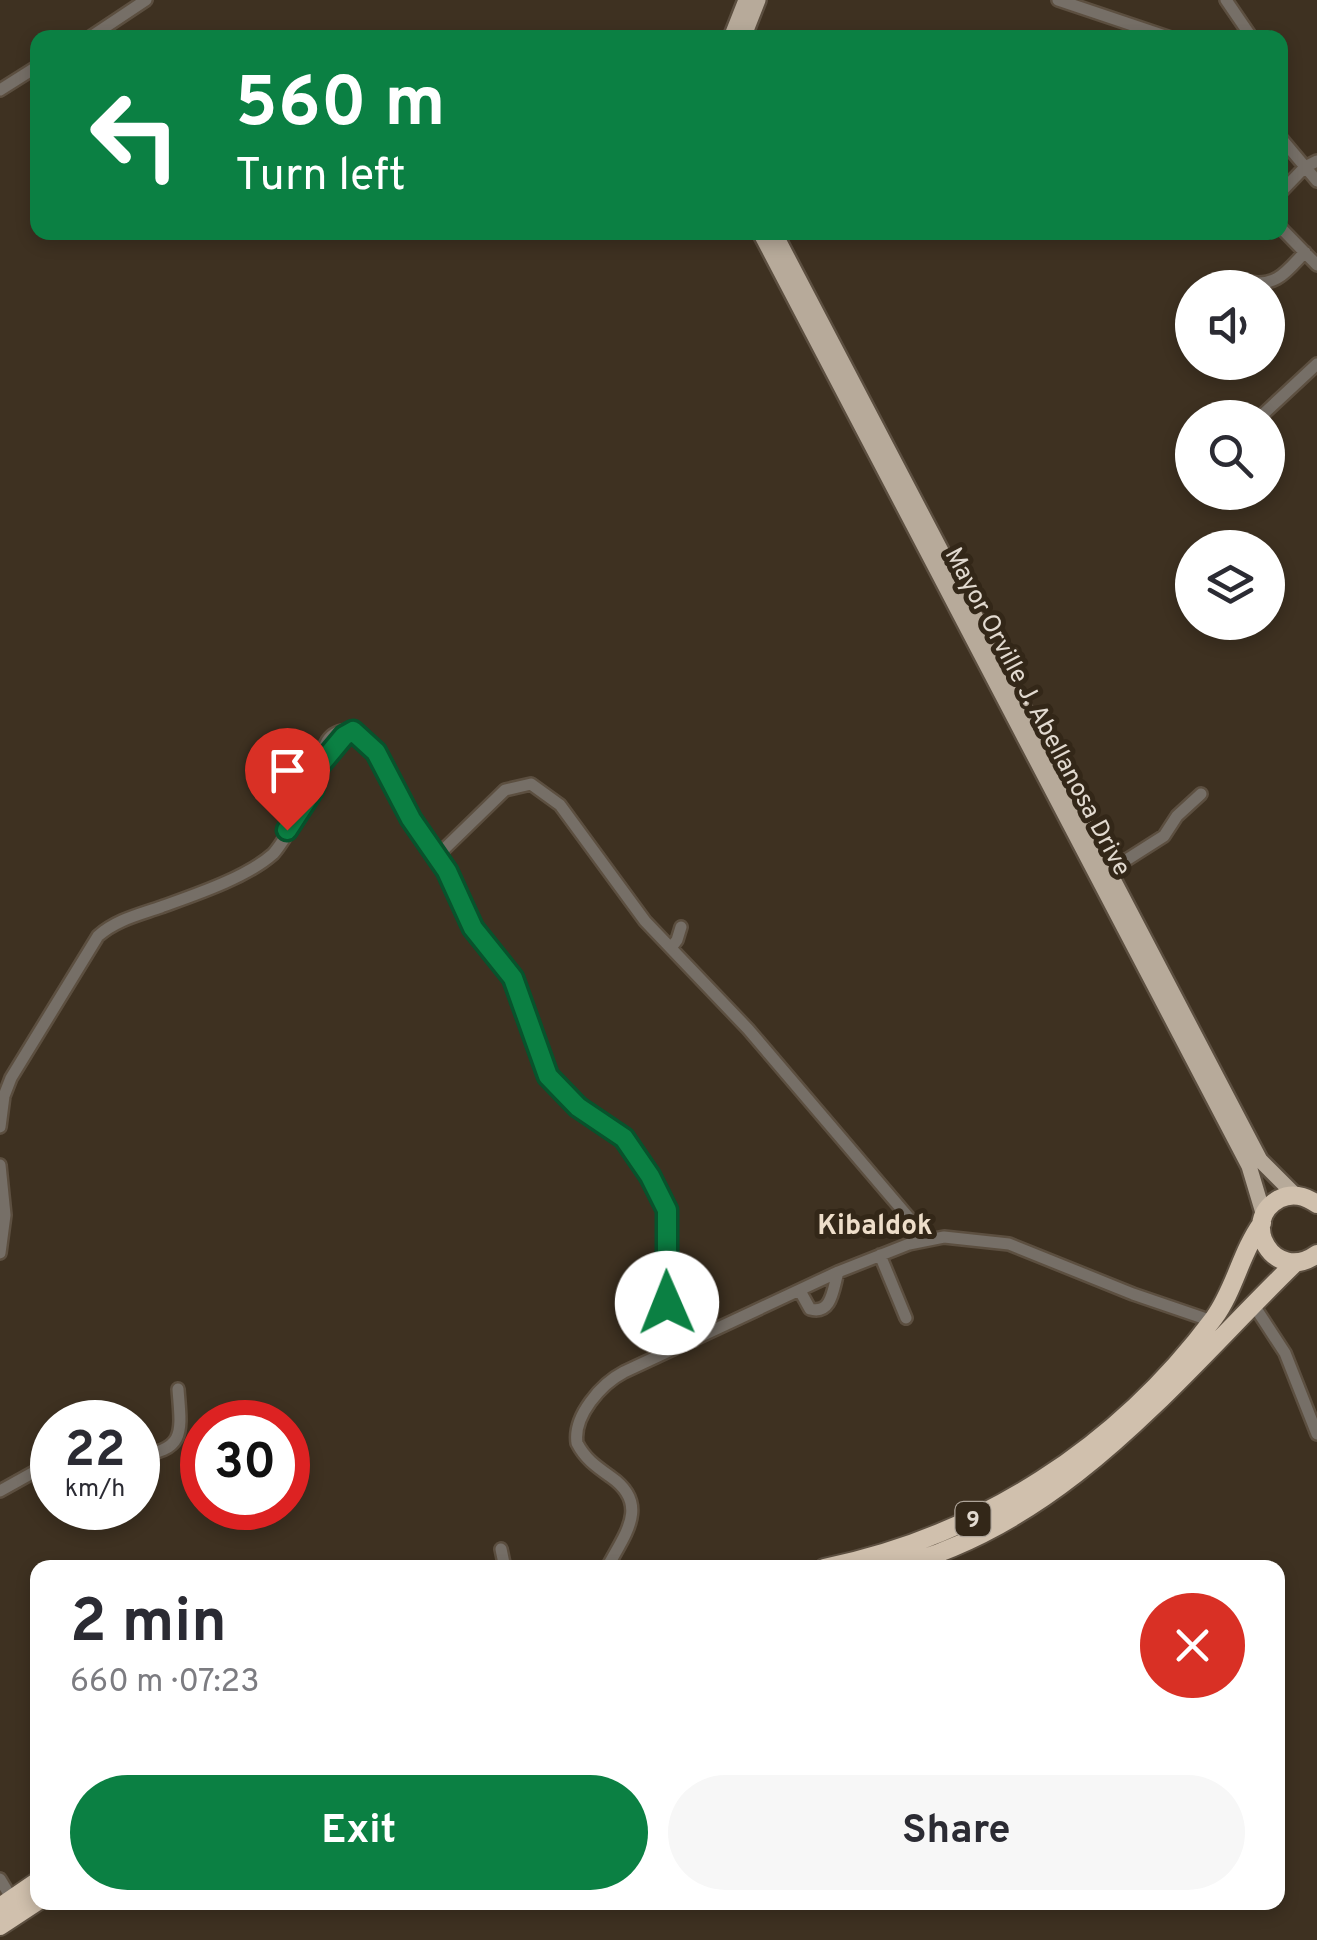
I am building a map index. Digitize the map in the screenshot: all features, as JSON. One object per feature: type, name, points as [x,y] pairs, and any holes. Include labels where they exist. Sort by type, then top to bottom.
[{"type":"highway","points":[[1295,1262],[1281,1260],[1269,1251],[1262,1238],[1263,1219],[1273,1203],[1308,1198]]},
{"type":"highway","name":"9","points":[[1186,1363],[1212,1321],[1263,1219]]},
{"type":"highway","name":"9","points":[[914,1560],[977,1538],[1023,1512],[1295,1262],[1317,1254]]},
{"type":"highway","name":"9","points":[[854,1560],[900,1548],[977,1518],[1074,1467]]},
{"type":"highway","points":[[0,1926],[11,1906],[30,1888]]},
{"type":"main road","points":[[734,30],[746,0]]},
{"type":"main road","points":[[746,30],[758,0]]},
{"type":"main road","name":"Mayor Orville J. Abellanosa Drive","points":[[764,240],[1250,1166],[1263,1219]]},
{"type":"main road","name":"Mayor Orville J. Abellanosa Drive","points":[[778,240],[1260,1160],[1308,1198]]},
{"type":"street","points":[[101,30],[146,0]]},
{"type":"street","points":[[1058,0],[1147,30]]},
{"type":"street","points":[[1226,0],[1247,30]]},
{"type":"street","points":[[0,90],[30,71]]},
{"type":"street","points":[[1288,147],[1317,181]]},
{"type":"street","points":[[1288,184],[1304,167],[1317,161]]},
{"type":"street","points":[[1288,235],[1317,265]]},
{"type":"street","points":[[1284,270],[1305,252]]},
{"type":"street","points":[[1278,400],[1317,364]]},
{"type":"street","points":[[0,1127],[11,1078],[98,936],[134,916],[220,885],[271,855],[313,790],[323,747],[330,735],[351,730],[376,752],[411,819],[447,871],[473,928],[513,978],[548,1076],[578,1107],[624,1138],[650,1176],[667,1210],[665,1296],[670,1311],[694,1340]]},
{"type":"street","points":[[436,857],[506,790],[531,784],[560,805],[632,904],[748,1030],[927,1239]]},
{"type":"street","points":[[1109,871],[1164,836],[1201,794]]},
{"type":"street","points":[[671,948],[681,928]]},
{"type":"street","points":[[0,1165],[5,1204],[0,1252]]},
{"type":"street","points":[[611,1560],[630,1524],[632,1502],[625,1490],[581,1451],[577,1429],[599,1392],[610,1380],[880,1255],[927,1239],[963,1237],[1009,1244],[1212,1321]]},
{"type":"street","points":[[880,1255],[906,1318]]},
{"type":"street","points":[[800,1290],[810,1310],[823,1309],[830,1302],[838,1272]]},
{"type":"street","points":[[1253,1304],[1284,1353],[1317,1434]]},
{"type":"street","points":[[160,1451],[176,1440],[180,1426],[178,1389]]},
{"type":"street","points":[[0,1491],[30,1474]]},
{"type":"street","points":[[501,1549],[504,1560]]},
{"type":"street","points":[[0,1879],[11,1906]]},
{"type":"district","name":"Kibaldok","points":[[875,1224]]},
{"type":"route","points":[[287,830],[313,790],[319,766],[353,731],[376,752],[411,819],[447,871],[476,933],[507,967],[548,1076],[578,1107],[624,1138],[650,1176],[667,1210],[667,1303]]}]
